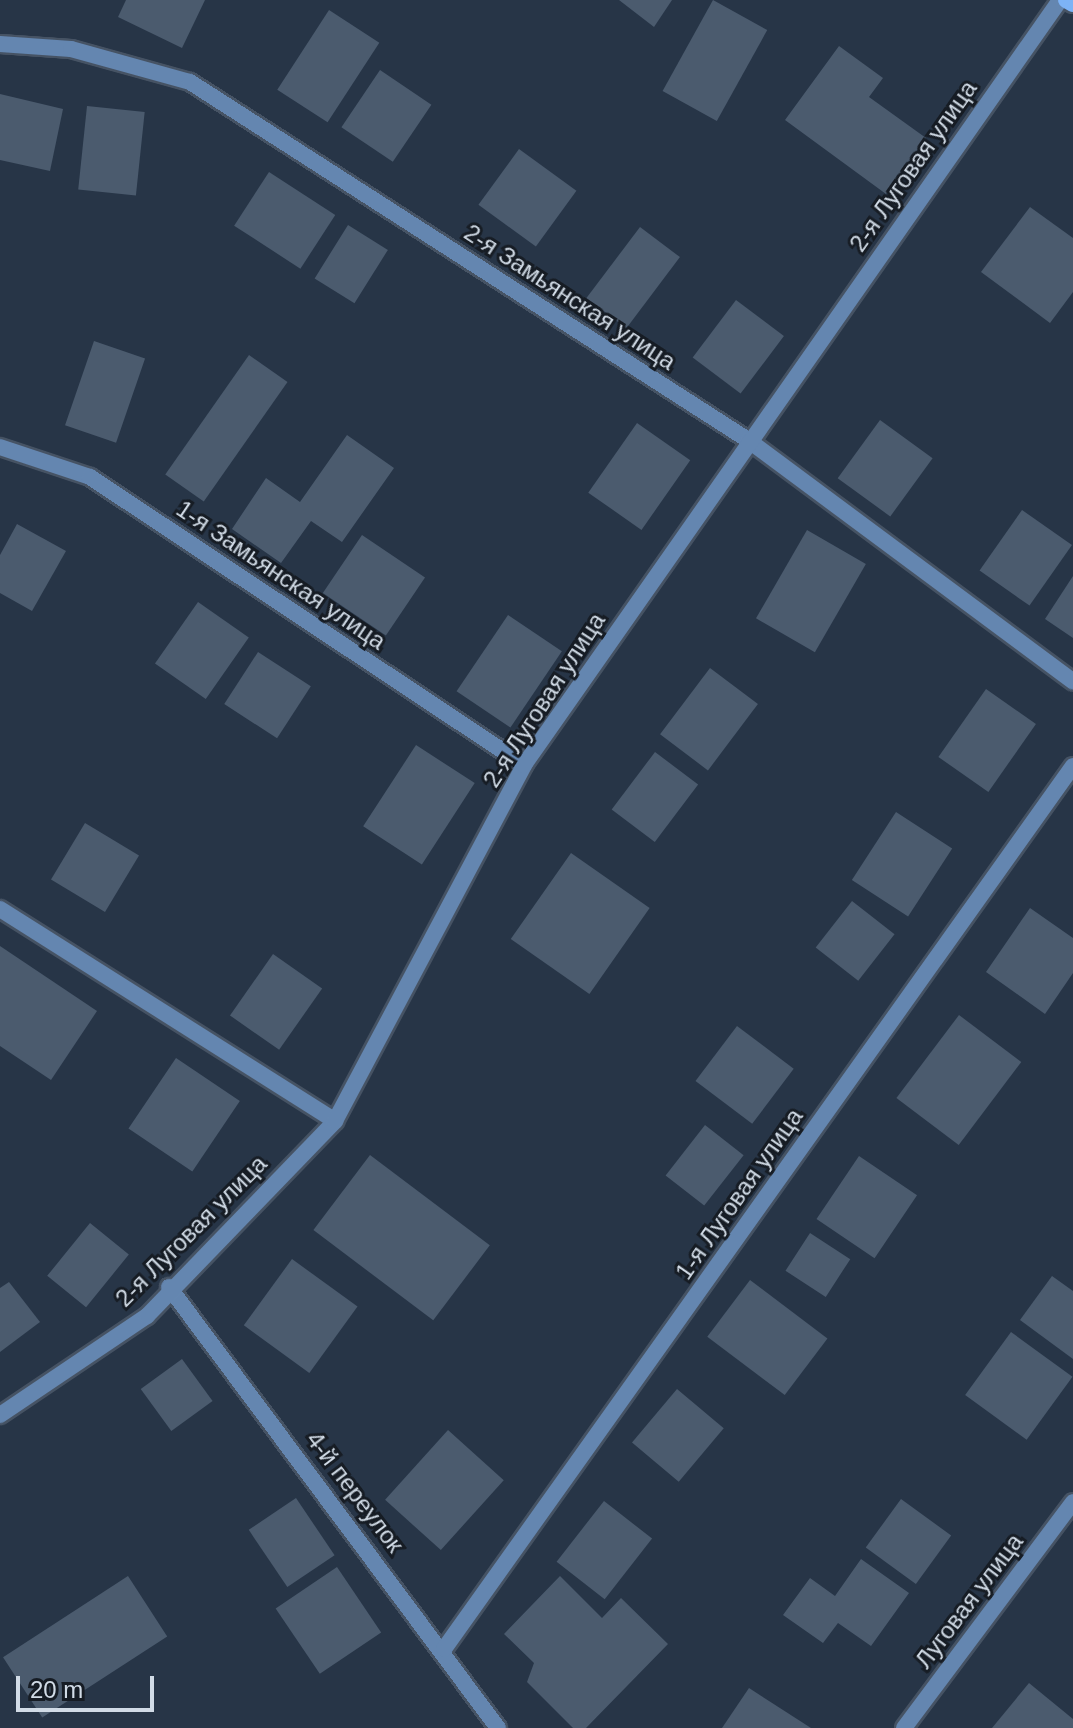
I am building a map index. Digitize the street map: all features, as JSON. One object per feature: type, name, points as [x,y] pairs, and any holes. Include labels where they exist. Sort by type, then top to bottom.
[{"type":"street","points":[[1063,0],[1073,4]]},
{"type":"street","name":"2-я Луговая улица","points":[[0,1415],[147,1316],[169,1287],[335,1121],[524,765],[748,440],[1063,0]]},
{"type":"street","name":"2-я Замьянская улица","points":[[0,44],[71,49],[190,82],[748,440],[1073,681]]},
{"type":"street","name":"1-я Замьянская улица","points":[[0,447],[90,477],[524,765]]},
{"type":"street","name":"1-я Луговая улица","points":[[444,1649],[1073,766]]},
{"type":"street","points":[[0,909],[335,1121]]},
{"type":"street","name":"4-й переулок","points":[[169,1287],[444,1649],[498,1728]]},
{"type":"street","name":"Луговая улица","points":[[904,1728],[1073,1502]]},
{"type":"building","points":[[126,0],[205,0],[182,48],[118,17]]},
{"type":"building","points":[[619,0],[672,0],[654,27]]},
{"type":"building","points":[[713,0],[767,30],[717,121],[663,91]]},
{"type":"building","points":[[329,10],[379,43],[328,122],[277,90]]},
{"type":"building","points":[[839,46],[883,78],[869,97],[926,138],[886,194],[785,120]]},
{"type":"building","points":[[380,70],[431,105],[393,162],[341,127]]},
{"type":"building","points":[[0,94],[63,109],[50,171],[0,160]]},
{"type":"building","points":[[87,106],[145,112],[136,196],[78,190]]},
{"type":"building","points":[[519,149],[576,191],[536,247],[478,205]]},
{"type":"building","points":[[269,172],[335,215],[300,269],[234,226]]},
{"type":"building","points":[[1030,207],[1073,238],[1073,292],[1050,323],[981,272]]},
{"type":"building","points":[[348,225],[388,250],[354,303],[315,278]]},
{"type":"building","points":[[640,227],[680,257],[626,328],[586,298]]},
{"type":"building","points":[[736,300],[784,336],[741,394],[693,358]]},
{"type":"building","points":[[94,341],[145,359],[116,443],[65,425]]},
{"type":"building","points":[[249,355],[288,382],[204,502],[165,475]]},
{"type":"building","points":[[880,420],[933,458],[890,516],[838,478]]},
{"type":"building","points":[[637,423],[690,460],[641,530],[588,493]]},
{"type":"building","points":[[347,435],[394,468],[342,542],[311,521],[281,563],[232,529],[266,478],[300,502]]},
{"type":"building","points":[[1022,510],[1072,545],[1030,606],[980,571]]},
{"type":"building","points":[[17,524],[66,551],[32,611],[0,593],[0,555]]},
{"type":"building","points":[[807,530],[866,564],[815,652],[756,618]]},
{"type":"building","points":[[362,535],[425,577],[386,636],[323,593]]},
{"type":"building","points":[[1073,576],[1073,638],[1045,619]]},
{"type":"building","points":[[198,602],[249,638],[206,699],[155,663]]},
{"type":"building","points":[[508,615],[562,651],[510,728],[457,691]]},
{"type":"building","points":[[258,652],[311,686],[277,738],[224,704]]},
{"type":"building","points":[[710,668],[758,704],[708,770],[660,734]]},
{"type":"building","points":[[986,689],[1036,724],[988,792],[938,757]]},
{"type":"building","points":[[416,745],[475,783],[422,864],[363,826]]},
{"type":"building","points":[[655,752],[698,784],[655,842],[612,810]]},
{"type":"building","points":[[896,812],[952,848],[908,916],[852,880]]},
{"type":"building","points":[[85,823],[139,855],[105,912],[51,880]]},
{"type":"building","points":[[571,853],[650,908],[589,994],[511,939]]},
{"type":"building","points":[[852,901],[895,934],[858,981],[816,947]]},
{"type":"building","points":[[1030,908],[1073,938],[1073,973],[1045,1014],[986,972]]},
{"type":"building","points":[[0,946],[97,1011],[51,1080],[0,1046]]},
{"type":"building","points":[[273,954],[322,988],[279,1050],[230,1015]]},
{"type":"building","points":[[959,1015],[1021,1062],[959,1145],[896,1098]]},
{"type":"building","points":[[737,1026],[794,1069],[752,1124],[695,1081]]},
{"type":"building","points":[[176,1058],[240,1101],[192,1172],[128,1128]]},
{"type":"building","points":[[705,1125],[744,1155],[704,1206],[666,1175]]},
{"type":"building","points":[[370,1155],[490,1245],[433,1320],[313,1230]]},
{"type":"building","points":[[859,1156],[917,1195],[875,1258],[817,1219]]},
{"type":"building","points":[[90,1223],[129,1254],[86,1307],[47,1276]]},
{"type":"building","points":[[810,1233],[850,1259],[826,1297],[785,1271]]},
{"type":"building","points":[[292,1259],[358,1307],[309,1373],[244,1325]]},
{"type":"building","points":[[1052,1276],[1073,1291],[1073,1359],[1020,1320]]},
{"type":"building","points":[[750,1280],[827,1338],[785,1395],[707,1337]]},
{"type":"building","points":[[9,1282],[40,1322],[0,1352],[0,1288]]},
{"type":"building","points":[[1011,1332],[1072,1377],[1027,1440],[965,1395]]},
{"type":"building","points":[[182,1359],[213,1401],[171,1431],[141,1389]]},
{"type":"building","points":[[677,1389],[724,1428],[679,1482],[632,1443]]},
{"type":"building","points":[[448,1430],[504,1480],[441,1550],[385,1500]]},
{"type":"building","points":[[296,1498],[335,1555],[287,1587],[249,1530]]},
{"type":"building","points":[[901,1499],[951,1535],[916,1584],[866,1548]]},
{"type":"building","points":[[604,1501],[652,1539],[605,1599],[557,1562]]},
{"type":"building","points":[[861,1559],[909,1593],[871,1646],[838,1623],[823,1643],[783,1615],[810,1578],[835,1596]]},
{"type":"building","points":[[337,1567],[381,1632],[320,1674],[276,1608]]},
{"type":"building","points":[[128,1576],[167,1636],[42,1718],[3,1657]]},
{"type":"building","points":[[560,1576],[602,1618],[621,1598],[668,1644],[586,1728],[573,1728],[527,1682],[534,1663],[504,1634]]},
{"type":"building","points":[[1029,1683],[1073,1719],[1073,1728],[992,1728]]},
{"type":"building","points":[[749,1688],[811,1728],[722,1728]]}]
